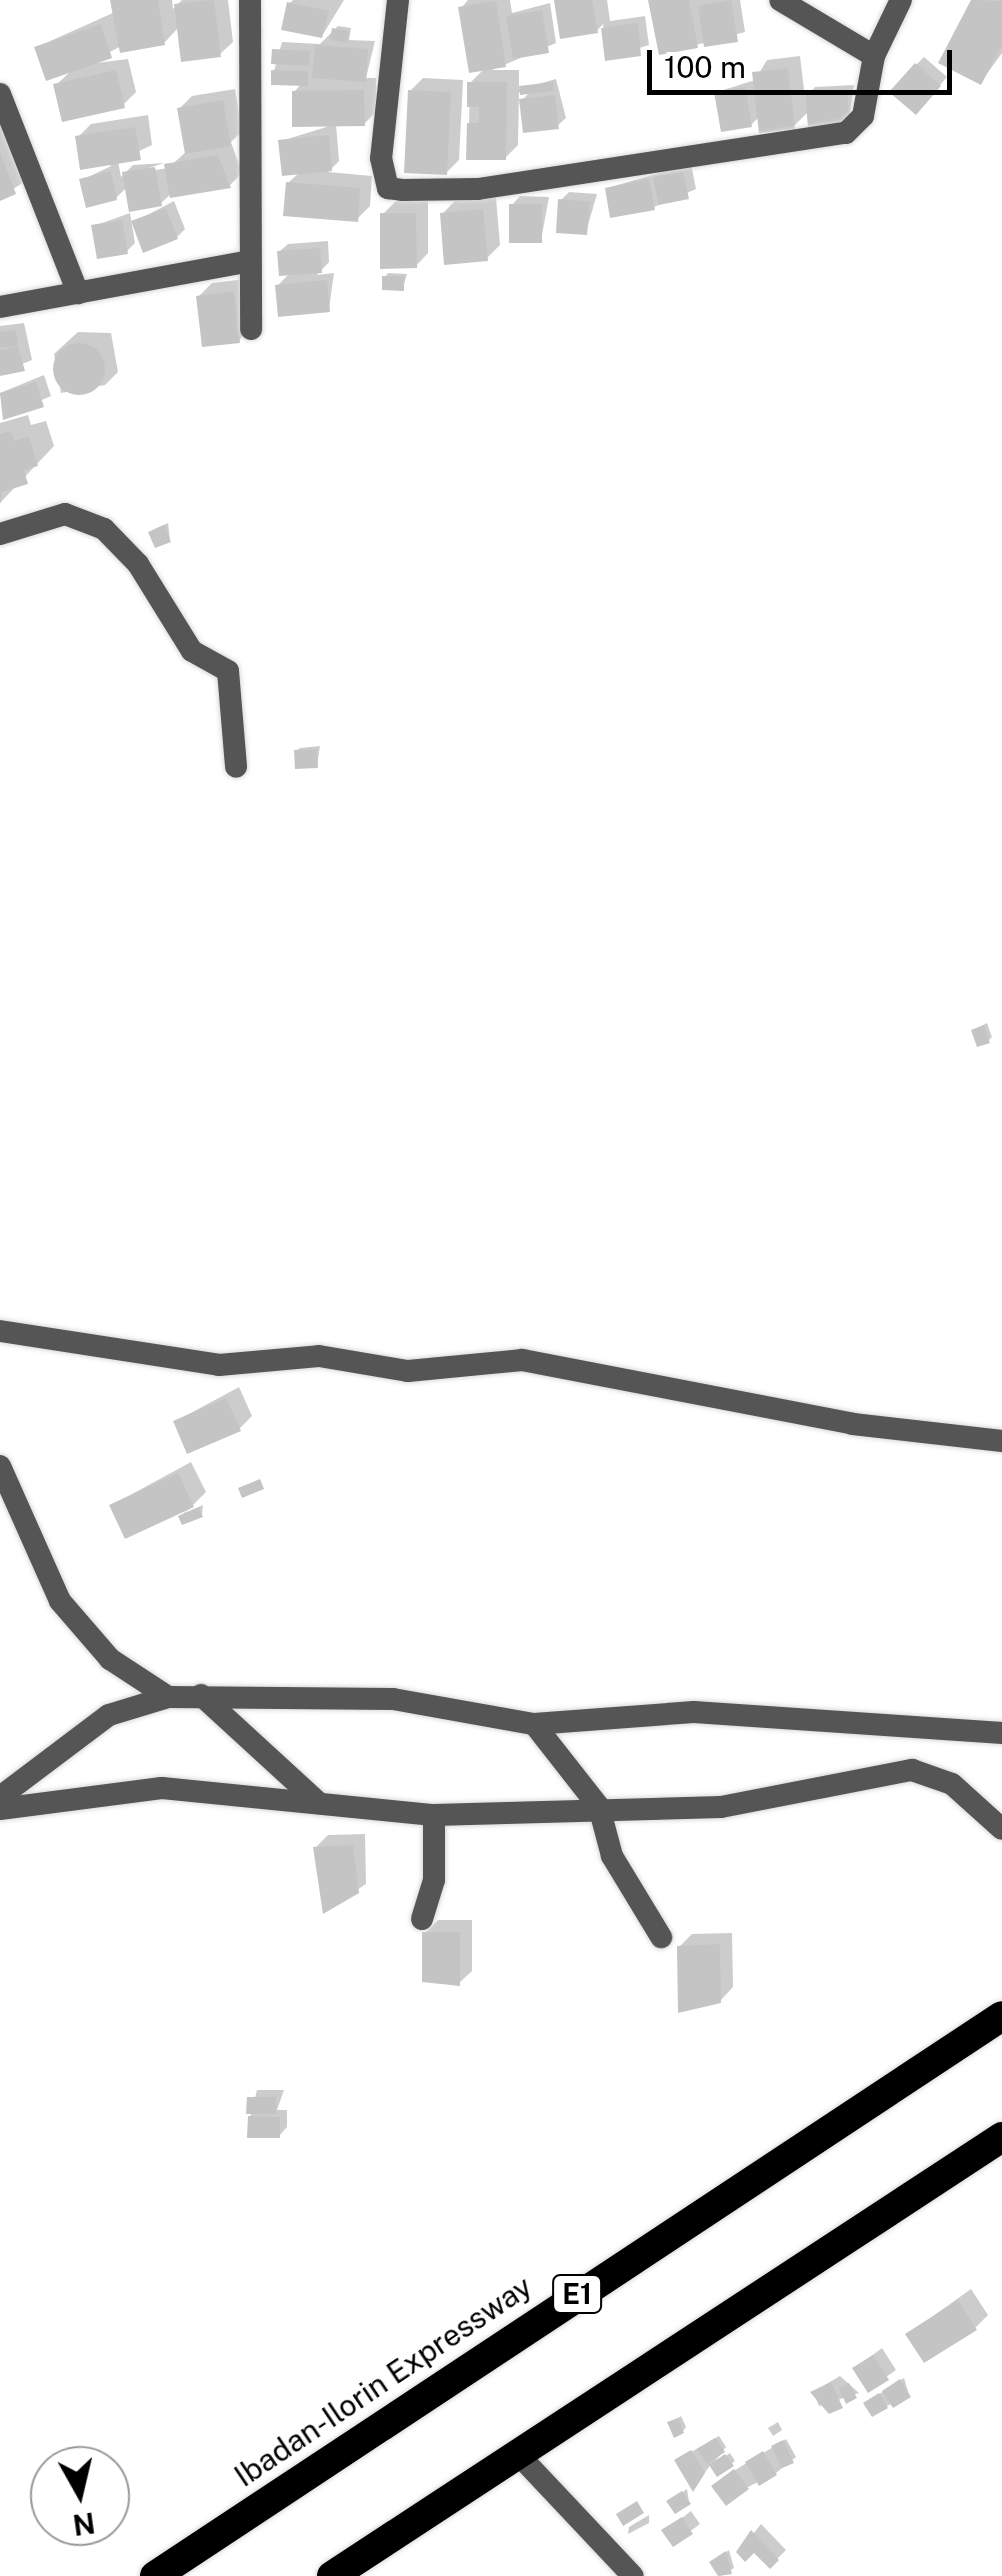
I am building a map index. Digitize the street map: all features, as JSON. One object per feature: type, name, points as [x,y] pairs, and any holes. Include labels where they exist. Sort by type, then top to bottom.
[{"type":"highway","name":"Ibadan-Ilorin Expressway","points":[[155,2576],[1002,2016]]},
{"type":"highway","points":[[332,2576],[1002,2137]]},
{"type":"street","points":[[250,0],[251,329]]},
{"type":"street","points":[[398,0],[381,158],[388,188],[402,190],[478,188],[827,140],[863,116],[874,56],[901,0]]},
{"type":"street","points":[[780,0],[874,56]]},
{"type":"street","points":[[0,94],[78,292]]},
{"type":"street","points":[[0,307],[250,261]]},
{"type":"street","points":[[0,534],[66,514],[104,529],[138,564],[192,651],[228,671],[236,767]]},
{"type":"street","points":[[0,1331],[219,1365],[319,1356],[408,1370],[522,1360],[868,1426],[1002,1441]]},
{"type":"street","points":[[0,1466],[60,1601],[110,1659],[168,1697]]},
{"type":"street","points":[[200,1695],[319,1803]]},
{"type":"street","points":[[0,1798],[109,1715],[168,1697],[392,1699],[534,1724],[694,1712],[1002,1732]]},
{"type":"street","points":[[534,1724],[600,1811],[612,1856],[661,1937]]},
{"type":"street","points":[[0,1809],[162,1788],[434,1814],[721,1808],[912,1770],[952,1784],[1002,1829]]},
{"type":"street","points":[[422,1919],[434,1880],[434,1814]]},
{"type":"street","points":[[516,2452],[633,2576]]},
{"type":"building","points":[[110,0],[158,0],[165,45],[120,53]]},
{"type":"building","points":[[214,0],[221,57],[181,62],[174,4]]},
{"type":"building","points":[[554,0],[592,0],[598,33],[560,39]]},
{"type":"building","points":[[648,0],[689,0],[698,48],[659,55]]},
{"type":"building","points":[[731,0],[738,42],[704,47],[698,6]]},
{"type":"building","points":[[971,0],[1002,1],[1002,45],[981,85],[938,63]]},
{"type":"building","points":[[496,1],[506,67],[469,73],[458,7]]},
{"type":"building","points":[[287,2],[329,11],[322,38],[281,30]]},
{"type":"building","points":[[542,10],[549,53],[513,59],[506,16]]},
{"type":"building","points":[[638,23],[641,56],[605,61],[601,28]]},
{"type":"building","points":[[101,24],[112,58],[46,81],[34,47]]},
{"type":"building","points":[[332,28],[349,31],[347,43],[330,40]]},
{"type":"building","points":[[315,45],[368,49],[366,82],[312,78]]},
{"type":"building","points":[[272,49],[310,51],[309,66],[271,64]]},
{"type":"building","points":[[915,63],[941,86],[916,115],[889,92]]},
{"type":"building","points":[[788,68],[795,129],[759,133],[752,72]]},
{"type":"building","points":[[116,70],[125,108],[62,122],[53,84]]},
{"type":"building","points":[[271,70],[308,71],[308,86],[271,85]]},
{"type":"building","points":[[467,82],[507,82],[506,160],[466,160],[467,123],[479,123],[479,107],[467,107]]},
{"type":"building","points":[[553,82],[554,91],[520,95],[519,86]]},
{"type":"building","points":[[745,87],[752,127],[721,132],[714,92]]},
{"type":"building","points":[[364,90],[365,126],[292,127],[292,91]]},
{"type":"building","points":[[408,90],[451,92],[447,175],[404,173]]},
{"type":"building","points":[[847,92],[850,123],[808,127],[805,94]]},
{"type":"building","points":[[555,95],[559,129],[523,133],[519,99]]},
{"type":"building","points":[[223,100],[231,146],[185,154],[177,108]]},
{"type":"building","points":[[135,127],[141,160],[80,170],[75,136]]},
{"type":"building","points":[[329,135],[332,171],[282,176],[278,140]]},
{"type":"building","points":[[0,152],[16,194],[0,201]]},
{"type":"building","points":[[218,155],[231,188],[170,198],[164,164]]},
{"type":"building","points":[[155,167],[162,206],[129,212],[122,172]]},
{"type":"building","points":[[111,171],[117,200],[86,208],[79,179]]},
{"type":"building","points":[[683,171],[689,199],[659,205],[653,177]]},
{"type":"building","points":[[649,179],[655,210],[610,218],[605,188]]},
{"type":"building","points":[[286,182],[360,188],[358,222],[283,216]]},
{"type":"building","points":[[558,199],[590,202],[587,235],[556,233]]},
{"type":"building","points":[[509,204],[542,204],[542,243],[509,243]]},
{"type":"building","points":[[166,208],[178,239],[143,253],[131,221]]},
{"type":"building","points":[[483,209],[488,261],[444,265],[440,213]]},
{"type":"building","points":[[380,213],[416,213],[417,268],[380,269]]},
{"type":"building","points":[[122,220],[128,254],[97,259],[91,225]]},
{"type":"building","points":[[320,248],[322,273],[279,276],[277,251]]},
{"type":"building","points":[[382,276],[404,276],[404,291],[382,290]]},
{"type":"building","points":[[327,280],[330,312],[278,317],[275,285]]},
{"type":"building","points":[[234,291],[240,343],[202,347],[196,296]]},
{"type":"building","points":[[16,330],[18,346],[0,348],[0,332]]},
{"type":"building","points":[[79,343],[98,350],[105,369],[98,388],[79,395],[60,388],[53,369],[60,350]]},
{"type":"building","points":[[18,347],[25,371],[0,376],[0,350]]},
{"type":"building","points":[[36,382],[44,407],[3,420],[0,393]]},
{"type":"building","points":[[11,431],[14,441],[29,436],[38,466],[24,470],[28,484],[2,492],[0,505],[0,434]]},
{"type":"building","points":[[164,525],[171,542],[155,548],[148,532]]},
{"type":"building","points":[[317,749],[318,768],[295,769],[294,750]]},
{"type":"building","points":[[984,1025],[990,1043],[977,1047],[971,1030]]},
{"type":"building","points":[[226,1398],[241,1431],[187,1454],[173,1421]]},
{"type":"building","points":[[178,1473],[194,1507],[125,1539],[109,1505]]},
{"type":"building","points":[[260,1479],[264,1489],[242,1498],[238,1488]]},
{"type":"building","points":[[199,1507],[203,1517],[182,1525],[178,1516]]},
{"type":"building","points":[[353,1845],[359,1893],[323,1914],[313,1847]]},
{"type":"building","points":[[422,1932],[460,1932],[460,1986],[422,1982]]},
{"type":"building","points":[[720,1944],[721,2003],[678,2013],[677,1946]]},
{"type":"building","points":[[247,2097],[276,2097],[276,2114],[246,2114]]},
{"type":"building","points":[[248,2116],[280,2117],[280,2138],[247,2138]]},
{"type":"building","points":[[958,2300],[977,2330],[924,2363],[905,2334]]},
{"type":"building","points":[[873,2355],[889,2380],[868,2393],[852,2368]]},
{"type":"building","points":[[900,2379],[911,2397],[893,2408],[882,2391]]},
{"type":"building","points":[[831,2382],[843,2408],[829,2414],[810,2392]]},
{"type":"building","points":[[849,2383],[857,2398],[846,2404],[839,2388]]},
{"type":"building","points":[[879,2393],[888,2408],[872,2417],[863,2403]]},
{"type":"building","points":[[678,2418],[684,2433],[674,2438],[667,2422]]},
{"type":"building","points":[[715,2438],[725,2452],[707,2464],[697,2449]]},
{"type":"building","points":[[783,2440],[794,2463],[782,2468],[771,2446]]},
{"type":"building","points":[[691,2450],[705,2473],[693,2492],[674,2460]]},
{"type":"building","points":[[763,2451],[777,2475],[759,2486],[745,2462]]},
{"type":"building","points":[[725,2454],[734,2466],[717,2477],[709,2465]]},
{"type":"building","points":[[734,2469],[749,2489],[726,2506],[711,2486]]},
{"type":"building","points":[[682,2491],[691,2504],[675,2514],[666,2501]]},
{"type":"building","points":[[637,2501],[644,2513],[623,2526],[616,2514]]},
{"type":"building","points":[[682,2517],[693,2534],[673,2547],[661,2530]]},
{"type":"building","points":[[751,2530],[779,2560],[770,2569],[754,2553],[745,2562],[736,2552]]},
{"type":"building","points":[[726,2551],[732,2574],[718,2576],[709,2562]]}]
